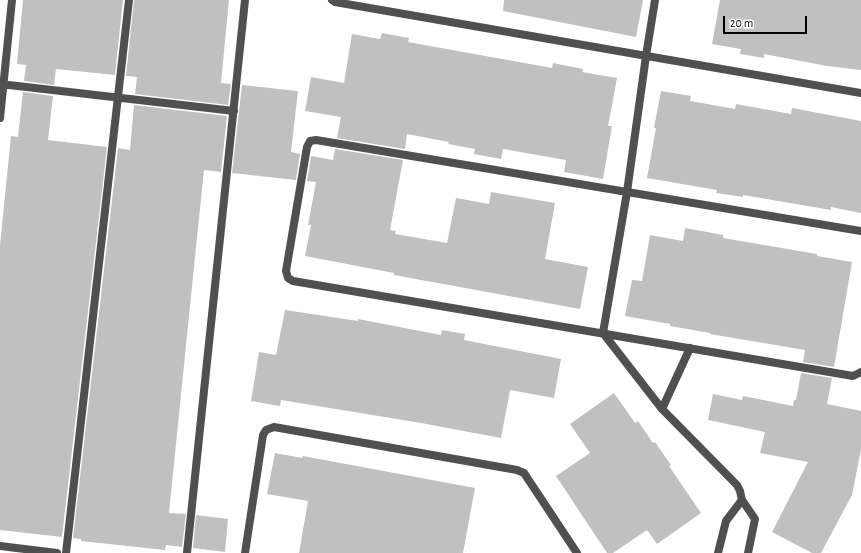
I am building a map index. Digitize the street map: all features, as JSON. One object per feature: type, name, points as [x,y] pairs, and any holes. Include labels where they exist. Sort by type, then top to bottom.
[{"type":"street","points":[[0,118],[2,84],[12,0]]},
{"type":"street","points":[[66,553],[129,0]]},
{"type":"street","points":[[187,553],[245,0]]},
{"type":"street","points":[[332,0],[343,4],[861,93]]},
{"type":"street","points":[[655,0],[627,192],[603,333],[662,409],[737,485],[742,500],[755,519],[748,553]]},
{"type":"street","points":[[2,84],[234,110]]},
{"type":"street","points":[[861,231],[316,140],[310,142],[307,147],[286,271],[288,278],[292,281],[853,376],[861,372]]},
{"type":"street","points":[[662,409],[690,348]]},
{"type":"street","points":[[246,553],[263,435],[266,430],[274,427],[517,470],[524,473],[577,553]]},
{"type":"street","points":[[718,553],[726,521],[742,500]]},
{"type":"street","points":[[0,546],[57,553]]},
{"type":"building","points":[[23,0],[123,0],[115,75],[56,69],[54,85],[24,81],[26,65],[17,64]]},
{"type":"building","points":[[134,0],[229,0],[221,83],[231,84],[228,105],[135,94],[137,77],[126,76]]},
{"type":"building","points":[[504,0],[643,0],[636,37],[503,11]]},
{"type":"building","points":[[720,0],[861,0],[861,70],[827,66],[764,54],[764,58],[740,54],[741,49],[712,44]]},
{"type":"building","points":[[382,33],[409,38],[408,42],[552,68],[553,63],[583,69],[582,72],[617,78],[608,126],[612,126],[603,179],[564,172],[566,160],[503,149],[501,159],[474,154],[475,149],[448,144],[449,142],[407,134],[405,149],[337,138],[341,117],[305,111],[311,77],[344,83],[352,34],[380,39]]},
{"type":"building","points":[[242,85],[298,91],[291,152],[300,154],[296,180],[232,173]]},
{"type":"building","points":[[661,91],[691,96],[690,101],[735,109],[736,104],[791,114],[792,108],[861,121],[861,213],[831,207],[831,210],[743,195],[743,197],[716,193],[717,190],[647,178]]},
{"type":"building","points":[[23,92],[53,96],[48,140],[107,147],[62,537],[0,530],[0,245],[11,136],[18,137]]},
{"type":"building","points":[[134,105],[227,116],[221,172],[204,170],[169,513],[186,514],[182,547],[166,545],[165,550],[81,541],[81,539],[73,538],[118,148],[130,150]]},
{"type":"building","points":[[335,149],[403,160],[390,230],[396,231],[395,234],[447,243],[456,198],[489,204],[491,192],[555,203],[545,259],[588,267],[580,309],[394,275],[394,273],[305,256],[311,225],[308,225],[316,182],[307,181],[311,156],[333,160]]},
{"type":"building","points":[[685,228],[723,235],[723,238],[817,254],[817,256],[852,262],[834,367],[803,362],[805,350],[710,334],[670,326],[670,324],[625,316],[632,280],[642,281],[650,235],[683,241]]},
{"type":"building","points":[[285,310],[358,321],[358,319],[441,335],[442,330],[465,334],[464,340],[561,359],[554,398],[510,390],[501,438],[281,400],[280,406],[251,401],[259,352],[276,355]]},
{"type":"building","points":[[801,373],[832,378],[827,404],[861,411],[861,449],[852,495],[821,553],[812,553],[772,532],[808,462],[760,453],[765,432],[708,420],[713,394],[742,400],[743,396],[793,406],[794,400],[796,400]]},
{"type":"building","points":[[614,393],[635,423],[638,421],[653,443],[655,442],[671,465],[669,466],[701,513],[657,544],[647,530],[613,553],[607,553],[556,476],[590,453],[570,424]]},
{"type":"building","points":[[275,453],[302,458],[303,456],[475,488],[463,553],[299,553],[308,501],[267,494]]},
{"type":"building","points":[[196,515],[228,519],[225,552],[193,548]]}]
